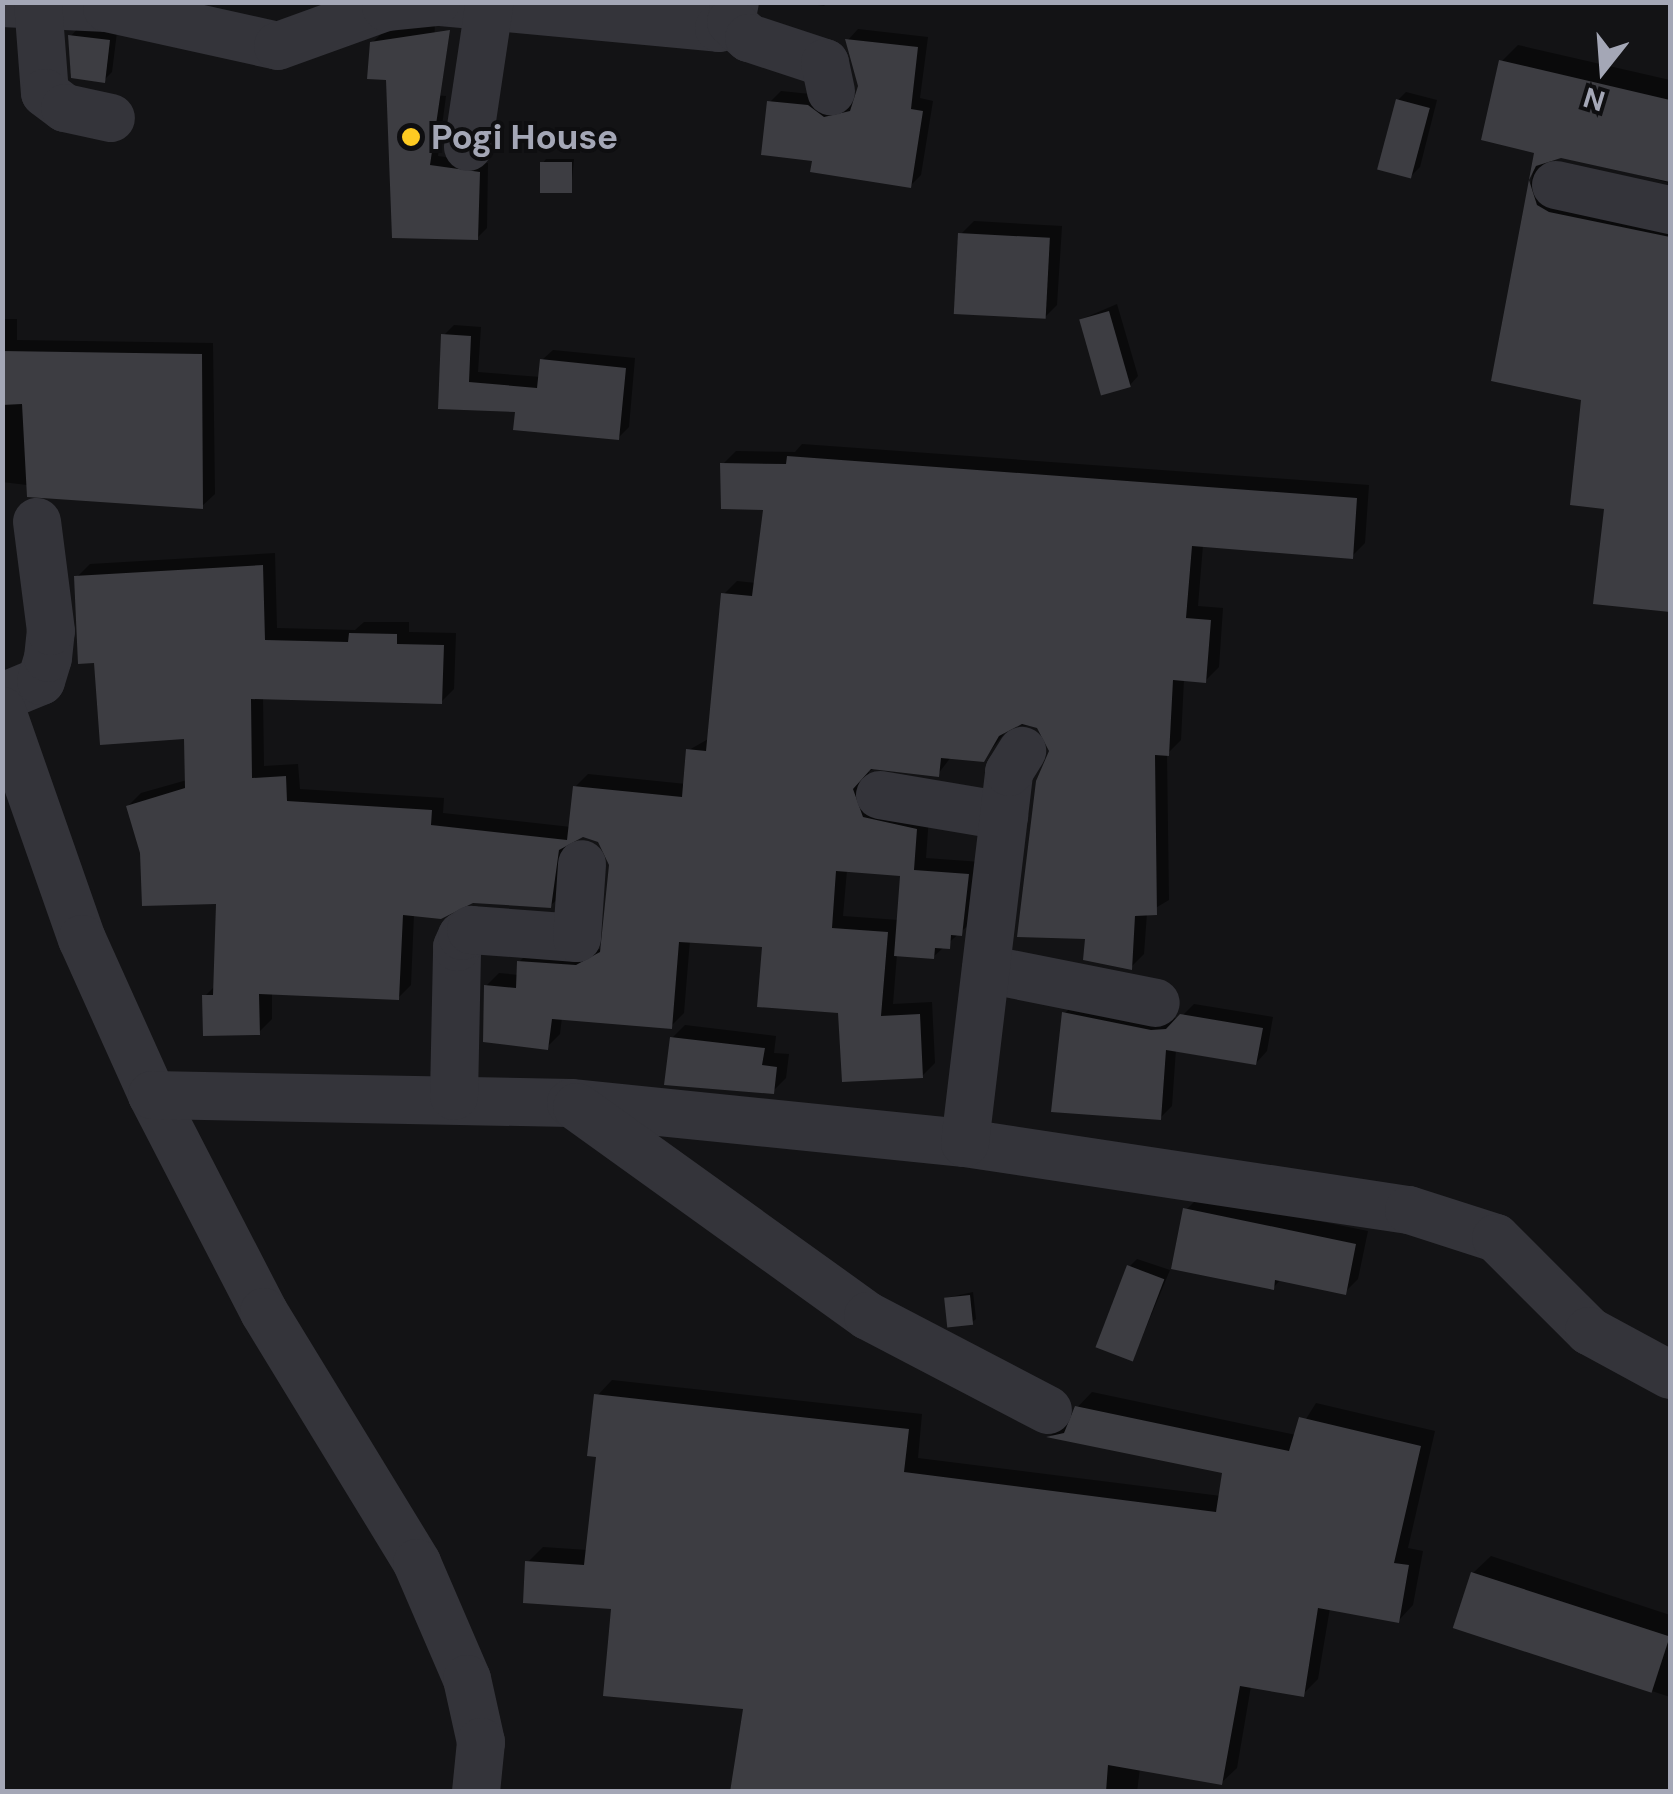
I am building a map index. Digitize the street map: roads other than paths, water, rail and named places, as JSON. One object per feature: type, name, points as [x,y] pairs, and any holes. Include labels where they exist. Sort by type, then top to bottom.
[{"type":"street","points":[[2,4],[107,8],[278,46],[386,7],[438,2],[718,28],[733,12],[749,38],[826,63],[831,91]]},
{"type":"street","points":[[38,3],[45,93],[65,108],[110,118]]},
{"type":"street","points":[[468,148],[490,6]]},
{"type":"street","points":[[1556,186],[1670,210]]},
{"type":"street","points":[[2,697],[42,681],[48,658],[52,631],[37,522]]},
{"type":"street","points":[[2,711],[82,939],[152,1095],[264,1312],[418,1563],[467,1679],[481,1742],[476,1792]]},
{"type":"street","points":[[965,1143],[1009,772],[1022,751]]},
{"type":"street","points":[[880,794],[1004,816]]},
{"type":"street","points":[[454,1096],[457,947],[462,936],[471,930],[578,938],[582,864]]},
{"type":"street","points":[[986,969],[1156,1003]]},
{"type":"street","points":[[152,1095],[454,1096],[571,1103],[965,1143],[1409,1210],[1496,1238],[1589,1330],[1670,1375]]},
{"type":"street","points":[[571,1103],[868,1316],[1048,1410]]},
{"type":"place","name":"Pogi House","points":[[411,137]]}]
